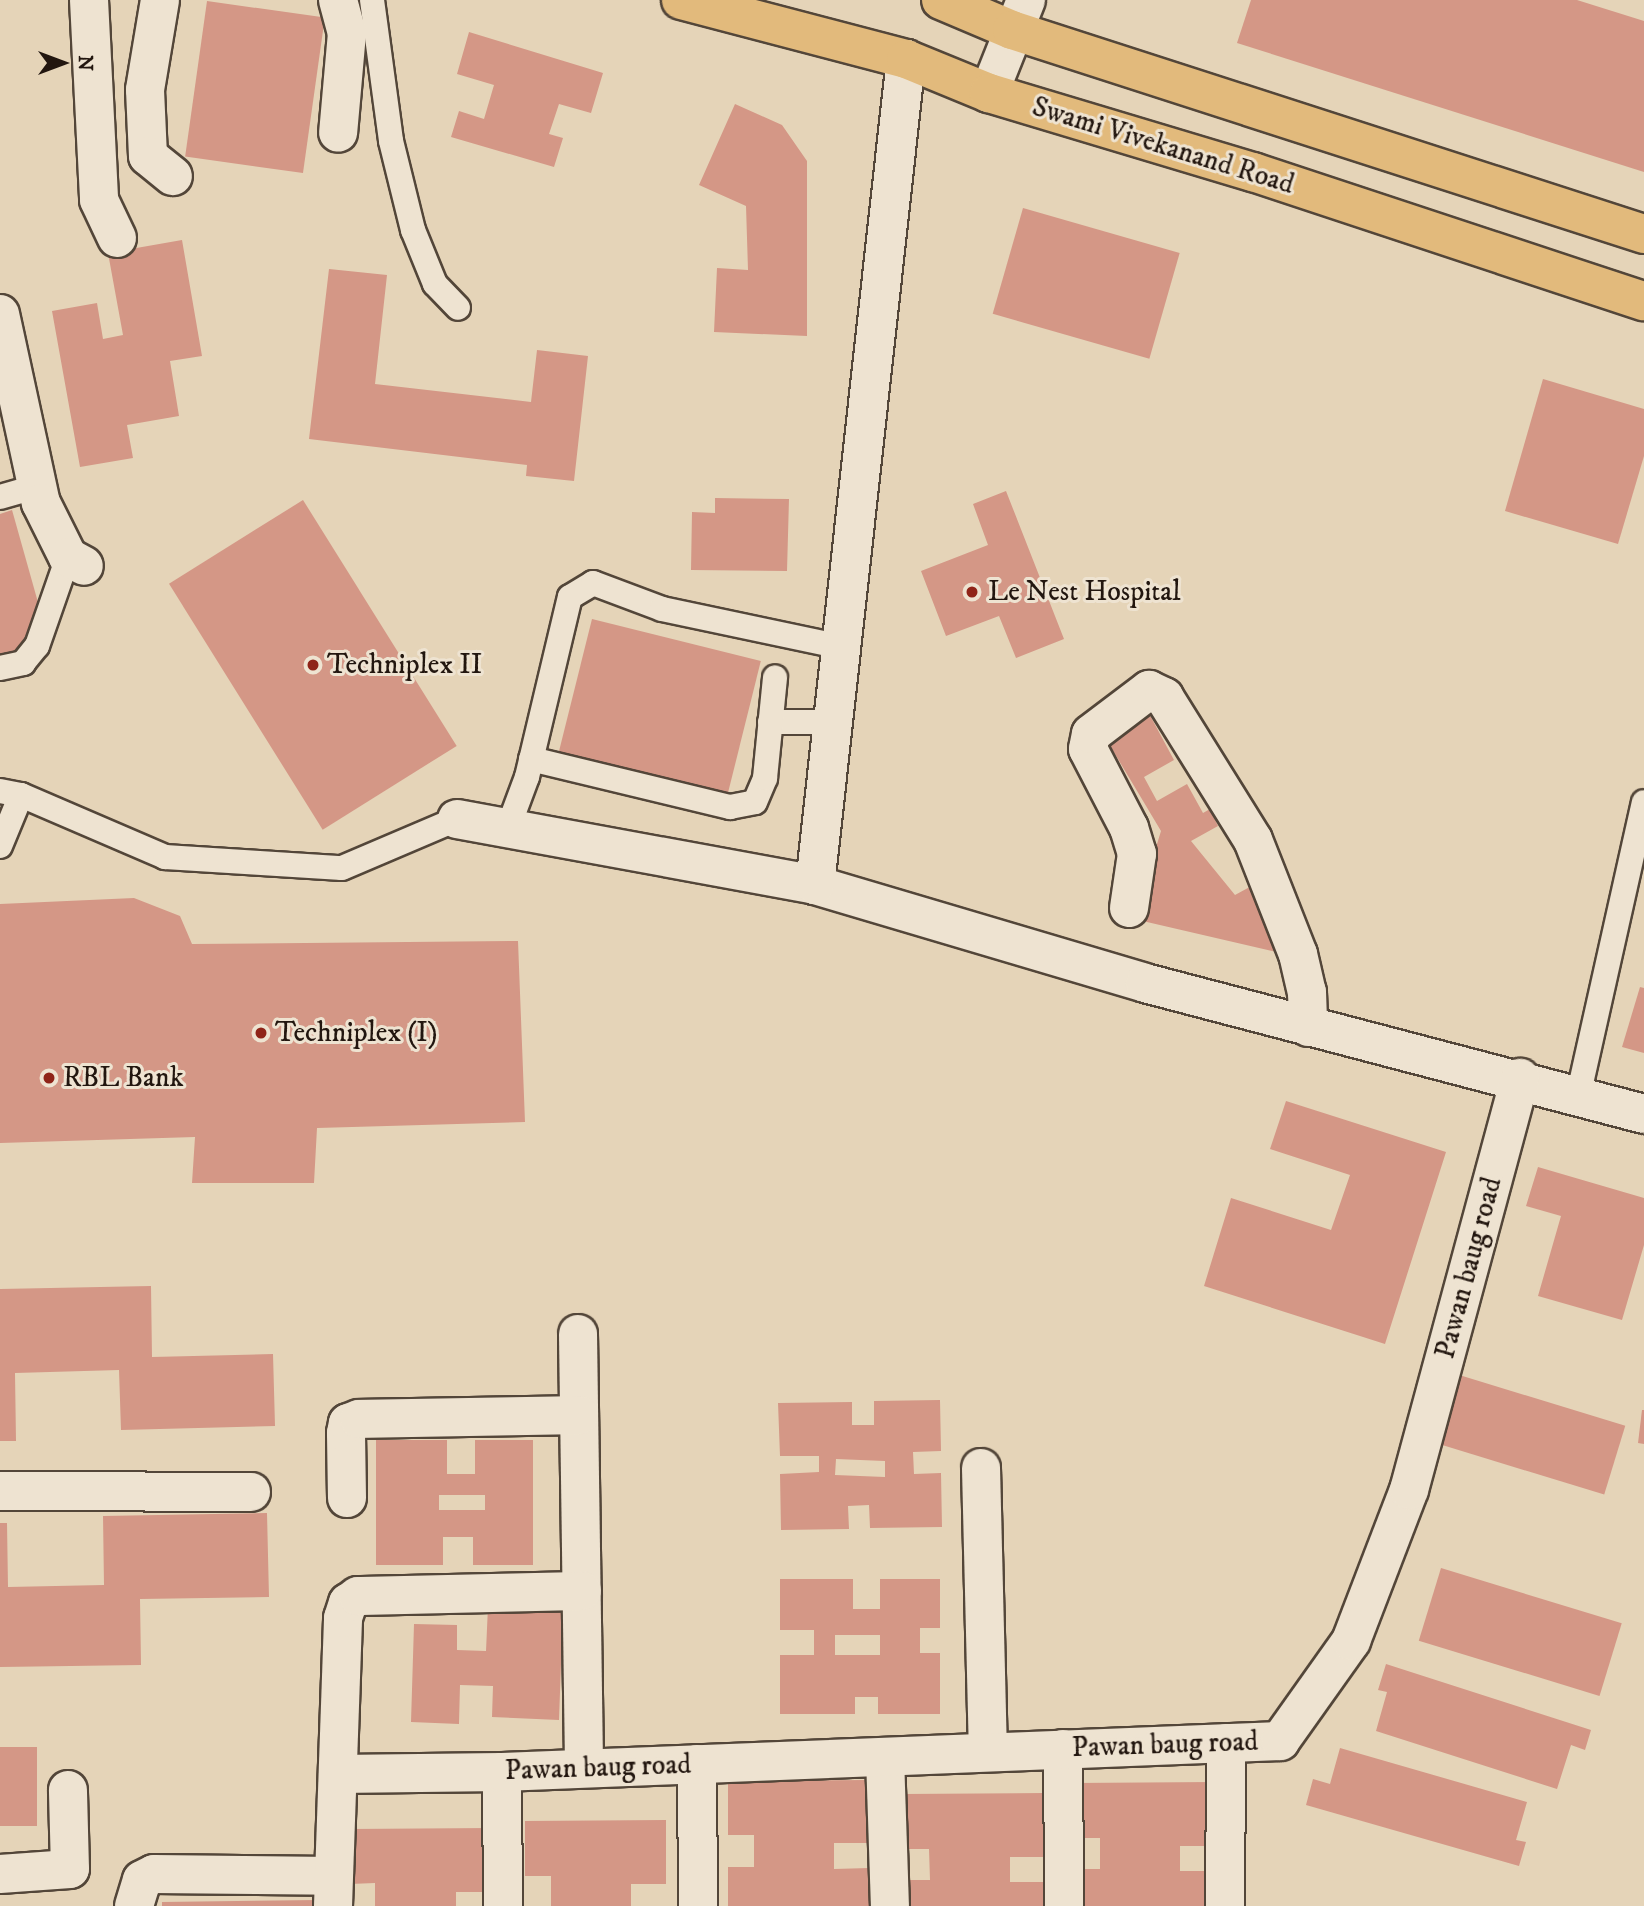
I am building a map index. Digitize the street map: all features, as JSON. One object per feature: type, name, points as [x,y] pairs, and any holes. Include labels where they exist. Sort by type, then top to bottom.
[{"type":"main road","name":"Swami Vivekanand Road","points":[[681,0],[906,59],[989,93],[1254,172],[1644,300]]},
{"type":"main road","points":[[940,0],[1019,15],[1644,234]]},
{"type":"street","points":[[89,0],[99,200],[117,238]]},
{"type":"street","points":[[160,0],[145,90],[148,156],[173,176]]},
{"type":"street","points":[[338,0],[347,33],[338,133]]},
{"type":"street","points":[[989,93],[1019,15]]},
{"type":"street","points":[[815,885],[906,59]]},
{"type":"street","points":[[1,319],[15,446],[76,562]]},
{"type":"street","points":[[1129,908],[1137,854],[1129,828],[1088,749],[1091,734],[1149,690],[1164,697],[1253,840],[1298,954],[1307,992],[1308,1027]]},
{"type":"street","points":[[457,818],[815,885],[1308,1027],[1520,1078],[1644,1114]]},
{"type":"street","name":"Pawan baug road","points":[[338,1774],[502,1772],[1280,1741],[1351,1641],[1409,1490],[1520,1078]]},
{"type":"street","points":[[578,1334],[584,1768]]},
{"type":"street","points":[[347,1498],[346,1433],[348,1423],[359,1419],[579,1415]]},
{"type":"street","points":[[981,1468],[988,1752]]},
{"type":"street","points":[[0,1492],[251,1492]]},
{"type":"street","points":[[134,1906],[142,1880],[154,1874],[333,1891],[343,1618],[348,1603],[358,1596],[582,1591]]},
{"type":"street","points":[[1225,1906],[1226,1743]]},
{"type":"street","points":[[1063,1749],[1064,1906]]},
{"type":"street","points":[[885,1757],[890,1906]]},
{"type":"street","points":[[697,1764],[698,1906]]},
{"type":"street","points":[[502,1772],[503,1906]]},
{"type":"street","points":[[0,1874],[70,1869],[68,1790]]},
{"type":"lane","points":[[372,0],[391,141],[413,230],[435,284],[458,309]]},
{"type":"lane","points":[[0,497],[38,486]]},
{"type":"lane","points":[[0,668],[23,663],[37,646],[76,562]]},
{"type":"lane","points":[[508,828],[531,758],[570,597],[593,583],[662,608],[842,647]]},
{"type":"lane","points":[[531,758],[730,807],[755,802],[765,778],[775,677]]},
{"type":"lane","points":[[770,722],[834,722]]},
{"type":"lane","points":[[0,846],[11,793],[165,858],[342,868],[457,818]]},
{"type":"lane","points":[[1578,1097],[1644,802]]},
{"type":"building","points":[[1251,0],[1577,0],[1644,21],[1644,172],[1237,43]]},
{"type":"building","points":[[207,1],[325,18],[303,173],[185,156]]},
{"type":"building","points":[[469,32],[603,73],[591,113],[559,104],[549,134],[563,138],[554,167],[451,137],[459,111],[484,119],[494,85],[457,74]]},
{"type":"building","points":[[735,104],[782,125],[807,161],[807,336],[714,332],[717,268],[748,270],[746,206],[699,185]]},
{"type":"building","points":[[1023,208],[1180,253],[1149,359],[993,314]]},
{"type":"building","points":[[182,240],[202,356],[170,361],[179,416],[127,425],[133,458],[80,467],[52,311],[97,303],[103,339],[123,335],[108,253]]},
{"type":"building","points":[[329,269],[387,275],[375,384],[531,402],[537,350],[588,356],[574,481],[526,476],[527,465],[309,439]]},
{"type":"building","points":[[1543,379],[1644,409],[1644,456],[1618,544],[1505,511]]},
{"type":"building","points":[[1006,491],[1064,639],[1016,658],[999,616],[946,636],[921,571],[988,545],[973,504]]},
{"type":"building","points":[[715,498],[789,499],[787,571],[691,570],[692,512],[715,513]]},
{"type":"building","name":"Techniplex II","points":[[303,500],[457,746],[323,830],[169,584]]},
{"type":"building","points":[[12,510],[39,606],[20,658],[0,662],[0,514]]},
{"type":"building","points":[[592,619],[761,661],[726,802],[557,760]]},
{"type":"building","points":[[1146,708],[1174,760],[1144,777],[1157,801],[1187,784],[1203,813],[1210,809],[1218,826],[1191,841],[1235,895],[1257,883],[1281,953],[1134,919],[1161,831],[1106,739]]},
{"type":"building","name":"Techniplex (I)","points":[[134,898],[180,916],[192,944],[518,941],[525,1122],[317,1128],[314,1183],[192,1183],[195,1137],[0,1143],[0,904]]},
{"type":"building","points":[[1640,987],[1644,988],[1644,1053],[1622,1047]]},
{"type":"building","points":[[1286,1101],[1446,1152],[1385,1344],[1204,1286],[1231,1198],[1331,1230],[1350,1175],[1270,1149]]},
{"type":"building","points":[[1538,1167],[1644,1198],[1644,1245],[1622,1320],[1538,1296],[1561,1216],[1526,1206]]},
{"type":"building","points":[[151,1286],[152,1357],[273,1354],[275,1426],[121,1430],[119,1370],[15,1373],[16,1441],[0,1441],[0,1289]]},
{"type":"building","points":[[1456,1374],[1625,1426],[1604,1495],[1435,1443]]},
{"type":"building","points":[[940,1400],[941,1451],[913,1452],[914,1474],[941,1473],[942,1527],[870,1528],[869,1505],[848,1506],[849,1529],[781,1530],[780,1474],[819,1472],[819,1456],[780,1456],[778,1403],[852,1402],[852,1425],[874,1425],[874,1401]],"holes":[[[836,1459],[885,1461],[885,1477],[835,1475]]]},
{"type":"building","points":[[1644,1410],[1644,1444],[1638,1443]]},
{"type":"building","points":[[376,1440],[447,1440],[447,1474],[475,1474],[475,1440],[533,1440],[533,1565],[473,1565],[473,1537],[443,1537],[443,1565],[376,1565]],"holes":[[[439,1495],[485,1495],[485,1510],[439,1510]]]},
{"type":"building","points":[[267,1513],[269,1597],[140,1599],[141,1665],[0,1667],[0,1523],[7,1523],[8,1587],[104,1585],[103,1516]]},
{"type":"building","points":[[1441,1568],[1622,1623],[1600,1696],[1419,1641]]},
{"type":"building","points":[[780,1579],[853,1579],[853,1609],[880,1609],[880,1579],[940,1579],[940,1628],[920,1628],[920,1653],[940,1653],[940,1714],[878,1714],[878,1697],[855,1697],[855,1714],[780,1714],[780,1655],[814,1655],[814,1630],[780,1630]],"holes":[[[835,1635],[880,1635],[880,1655],[835,1655]]]},
{"type":"building","points":[[488,1606],[563,1608],[559,1720],[492,1717],[493,1686],[460,1685],[459,1724],[411,1722],[414,1624],[457,1625],[457,1650],[486,1651]]},
{"type":"building","points":[[1386,1664],[1591,1730],[1585,1750],[1571,1745],[1557,1789],[1376,1731],[1387,1692],[1378,1690]]},
{"type":"building","points":[[0,1747],[37,1747],[37,1826],[0,1826]]},
{"type":"building","points":[[1340,1748],[1527,1802],[1516,1840],[1526,1842],[1519,1866],[1306,1805],[1313,1779],[1330,1784]]},
{"type":"building","points":[[868,1780],[869,1843],[834,1843],[834,1869],[869,1868],[870,1906],[728,1906],[728,1867],[754,1867],[754,1835],[728,1835],[728,1781]]},
{"type":"building","points":[[1214,1782],[1215,1846],[1180,1846],[1180,1871],[1215,1871],[1215,1906],[1074,1906],[1074,1869],[1100,1869],[1100,1838],[1074,1838],[1073,1783]]},
{"type":"building","points":[[1045,1793],[1045,1857],[1010,1857],[1010,1882],[1045,1882],[1045,1906],[904,1906],[904,1880],[930,1880],[929,1849],[903,1849],[903,1794]]},
{"type":"building","points":[[666,1820],[666,1884],[631,1884],[631,1906],[551,1906],[551,1876],[525,1876],[525,1821]]},
{"type":"building","points":[[490,1828],[491,1892],[456,1892],[456,1906],[375,1906],[375,1883],[350,1884],[350,1829]]},
{"type":"building","points":[[318,1900],[318,1906],[162,1906],[162,1902]]},
{"type":"place","name":"Le Nest Hospital","points":[[972,592]]},
{"type":"place","name":"Techniplex II","points":[[313,665]]},
{"type":"place","name":"Techniplex (I)","points":[[261,1033]]},
{"type":"place","name":"RBL Bank","points":[[49,1078]]}]
